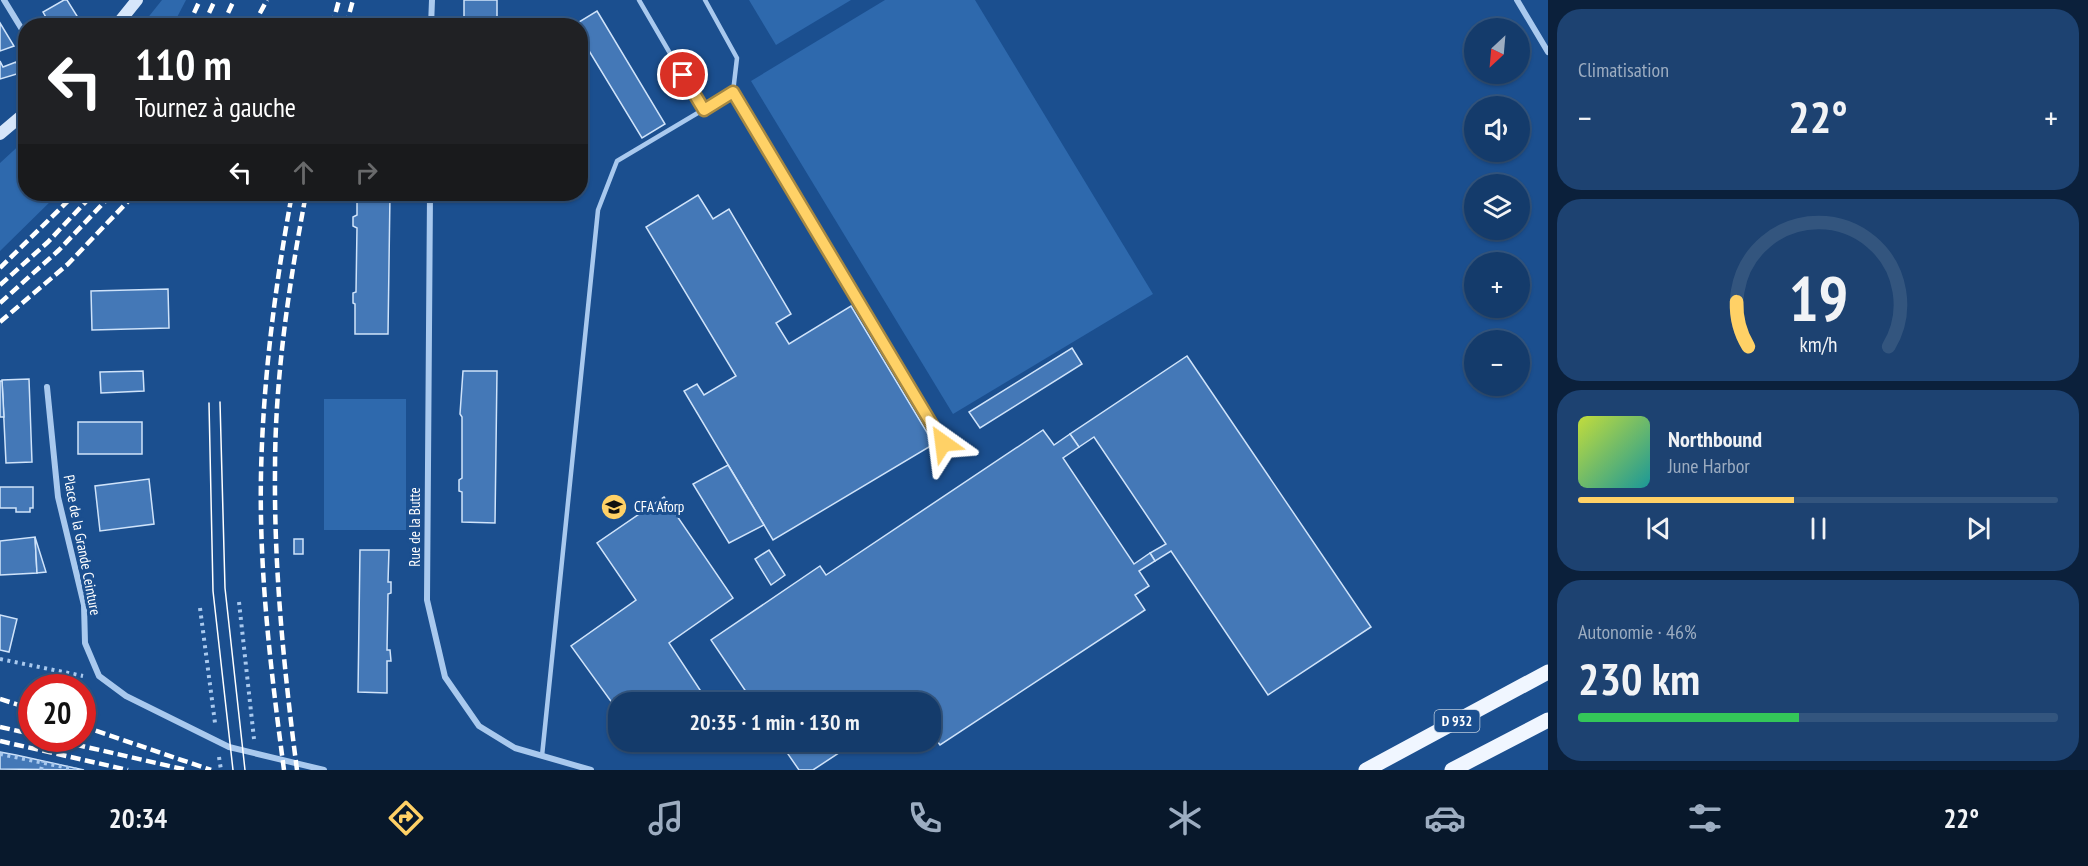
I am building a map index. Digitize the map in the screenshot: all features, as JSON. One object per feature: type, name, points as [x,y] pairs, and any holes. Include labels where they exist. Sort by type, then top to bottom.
[{"type":"main road","name":"D 932","points":[[1366,770],[1548,672]]},
{"type":"main road","name":"D 932","points":[[1452,770],[1548,720]]},
{"type":"street","points":[[4,0],[18,23]]},
{"type":"street","points":[[122,18],[137,0]]},
{"type":"street","points":[[431,18],[432,0]]},
{"type":"street","points":[[1516,0],[1548,52]]},
{"type":"street","points":[[0,135],[18,119]]},
{"type":"street","name":"Rue de la Butte","points":[[430,201],[427,600],[445,677],[478,726],[515,748],[591,770]]},
{"type":"street","name":"Place de la Grande Ceinture","points":[[47,387],[58,497],[84,605],[85,643],[99,676]]},
{"type":"street","points":[[99,676],[126,696],[229,747],[324,770]]},
{"type":"lane","points":[[639,0],[704,110]]},
{"type":"lane","points":[[705,0],[737,58],[733,92],[943,443]]},
{"type":"lane","points":[[542,756],[598,210],[617,161],[733,92]]},
{"type":"path","points":[[239,602],[255,748]]},
{"type":"path","points":[[200,608],[215,724]]},
{"type":"path","points":[[0,659],[73,675],[99,676]]},
{"type":"path","points":[[218,747],[221,770]]},
{"type":"path","points":[[0,754],[78,770]]},
{"type":"path","points":[[41,770],[43,762]]},
{"type":"shaded area","points":[[162,0],[186,0],[177,18],[148,18]]},
{"type":"shaded area","points":[[749,0],[851,0],[776,45]]},
{"type":"shaded area","points":[[885,0],[975,0],[1153,294],[953,414],[751,81]]},
{"type":"shaded area","points":[[18,146],[18,201],[51,201],[0,251],[0,163]]},
{"type":"shaded area","points":[[324,399],[406,399],[406,530],[324,530]]},
{"type":"building","points":[[67,0],[78,18],[46,18],[43,12]]},
{"type":"building","points":[[464,0],[497,0],[497,18],[464,18]]},
{"type":"building","points":[[597,11],[665,124],[642,138],[588,49],[588,18],[586,18]]},
{"type":"building","points":[[0,23],[14,46],[0,51]]},
{"type":"building","points":[[0,61],[3,67],[16,62],[18,74],[0,79]]},
{"type":"building","points":[[698,195],[713,219],[729,209],[791,314],[776,323],[789,344],[851,306],[934,444],[773,540],[684,391],[697,384],[704,395],[736,376],[646,227]]},
{"type":"building","points":[[357,201],[390,201],[388,334],[355,334],[353,293],[356,292],[357,228],[353,226],[353,217],[357,215]]},
{"type":"building","points":[[168,289],[169,328],[92,330],[91,291]]},
{"type":"building","points":[[1072,348],[1082,364],[980,428],[969,412]]},
{"type":"building","points":[[1187,356],[1371,627],[1268,695],[1171,551],[1155,561],[1150,553],[1166,544],[1094,437],[1079,447],[1070,434]]},
{"type":"building","points":[[143,371],[144,391],[101,393],[100,372]]},
{"type":"building","points":[[463,371],[497,371],[495,523],[462,522],[462,492],[459,491],[459,480],[462,478],[462,417],[460,414]]},
{"type":"building","points":[[29,379],[32,462],[6,463],[2,380]]},
{"type":"building","points":[[0,381],[2,381],[4,417],[0,417]]},
{"type":"building","points":[[78,422],[142,422],[142,454],[78,454]]},
{"type":"building","points":[[1043,430],[1054,445],[1070,434],[1079,447],[1063,458],[1134,564],[1150,553],[1155,561],[1139,571],[1149,586],[1135,595],[1145,610],[941,744],[941,692],[746,692],[711,640],[820,566],[826,575]]},
{"type":"building","points":[[728,465],[764,525],[729,543],[693,484]]},
{"type":"building","points":[[149,479],[154,524],[100,531],[95,486]]},
{"type":"building","points":[[0,487],[33,487],[33,508],[30,508],[30,512],[16,512],[16,508],[0,508]]},
{"type":"building","points":[[664,497],[733,598],[669,643],[701,692],[608,692],[608,697],[571,646],[636,600],[597,543]]},
{"type":"building","points":[[35,537],[37,573],[0,575],[0,541]]},
{"type":"building","points":[[35,537],[46,572],[37,573]]},
{"type":"building","points":[[294,539],[303,539],[303,554],[294,554]]},
{"type":"building","points":[[360,550],[389,550],[388,582],[391,582],[391,593],[388,594],[387,650],[390,650],[391,661],[387,661],[387,693],[358,692]]},
{"type":"building","points":[[769,550],[785,575],[771,585],[755,559]]},
{"type":"building","points":[[0,615],[17,619],[9,652],[0,650]]},
{"type":"building","points":[[0,752],[16,755],[84,770],[0,769]]},
{"type":"building","points":[[787,752],[840,752],[813,770],[799,770]]},
{"type":"tram line","points":[[220,402],[225,588],[245,770]]},
{"type":"tram line","points":[[209,403],[213,591],[233,770]]},
{"type":"railway","points":[[192,18],[200,0]]},
{"type":"railway","points":[[207,18],[215,0]]},
{"type":"railway","points":[[226,18],[234,0]]},
{"type":"railway","points":[[257,18],[267,0]]},
{"type":"railway","points":[[334,18],[339,0]]},
{"type":"railway","points":[[348,18],[353,0]]},
{"type":"railway","points":[[0,268],[68,201]]},
{"type":"railway","points":[[0,285],[48,242],[86,201]]},
{"type":"railway","points":[[0,303],[59,250],[105,201]]},
{"type":"railway","points":[[0,322],[68,264],[128,201]]},
{"type":"railway","points":[[284,770],[270,659],[264,585],[261,474],[264,404],[271,333],[291,201]]},
{"type":"railway","points":[[297,770],[281,620],[276,545],[275,470],[280,366],[305,201]]},
{"type":"railway","points":[[0,699],[18,705]]},
{"type":"railway","points":[[0,727],[18,731]]},
{"type":"railway","points":[[96,731],[211,770]]},
{"type":"railway","points":[[0,741],[128,770]]},
{"type":"railway","points":[[96,749],[187,770]]},
{"type":"place","name":"CFA Aforp","points":[[614,507]]},
{"type":"route","points":[[683,75],[704,110],[733,92],[943,443]]}]
